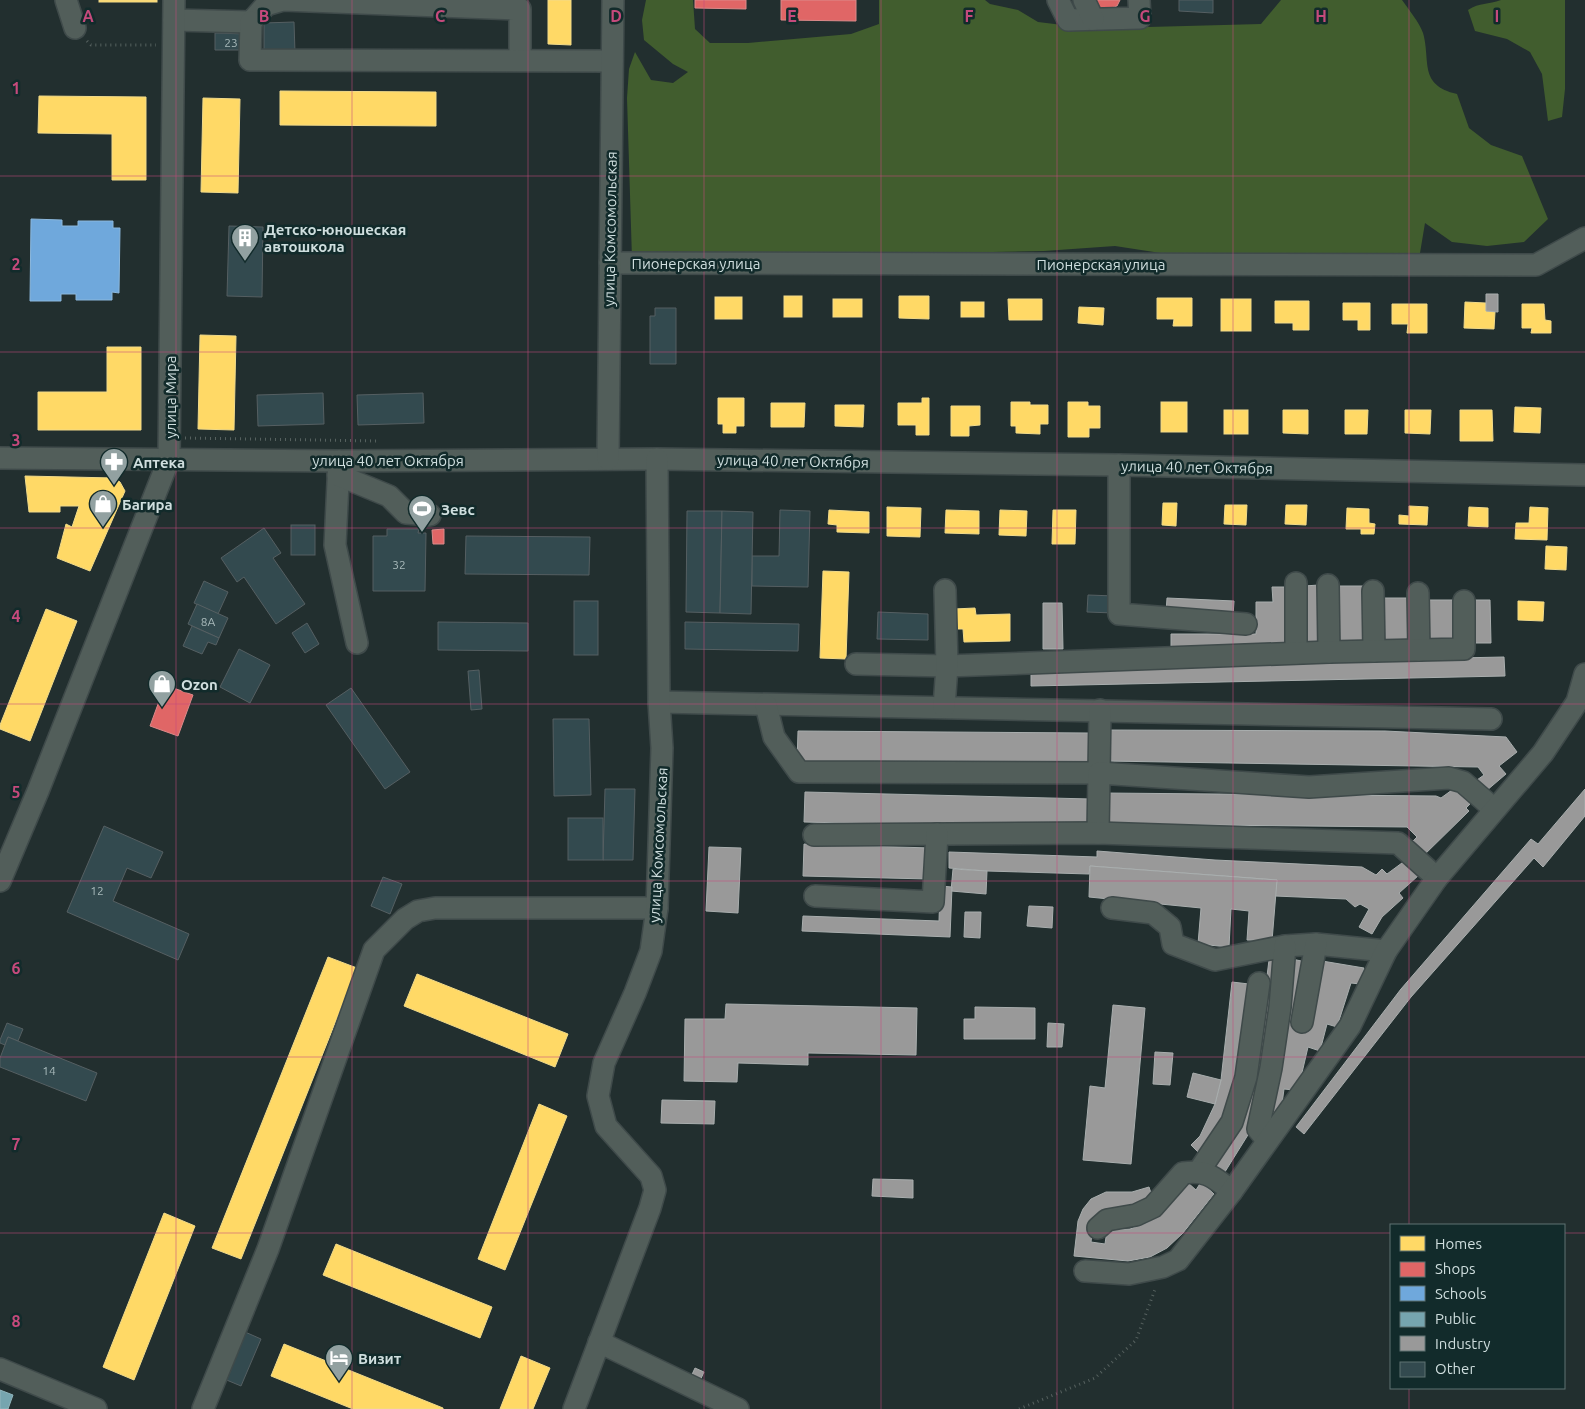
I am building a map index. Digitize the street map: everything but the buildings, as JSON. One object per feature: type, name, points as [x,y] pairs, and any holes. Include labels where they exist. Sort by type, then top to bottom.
[{"type":"street","points":[[66,0],[75,28]]},
{"type":"street","points":[[520,59],[520,9],[489,4],[283,0],[266,5],[251,22],[250,60],[520,59],[612,61]]},
{"type":"street","name":"улица Комсомольская","points":[[608,459],[613,0]]},
{"type":"street","points":[[1058,0],[1068,20],[1086,13],[1140,18],[1140,0]]},
{"type":"street","points":[[1071,0],[1086,13]]},
{"type":"street","points":[[174,10],[251,22]]},
{"type":"street","name":"улица Мира","points":[[0,881],[9,835],[170,459],[174,10]]},
{"type":"street","name":"Пионерская улица","points":[[610,263],[1536,265],[1585,238]]},
{"type":"street","name":"улица 40 лет Октября","points":[[0,458],[170,459],[339,468],[657,459],[1585,474]]},
{"type":"street","name":"улица Комсомольская","points":[[574,1409],[650,1208],[655,1190],[651,1176],[606,1126],[598,1096],[604,1063],[635,993],[650,950],[658,908],[662,748],[659,702],[657,459]]},
{"type":"street","points":[[1120,465],[1119,614],[1246,624]]},
{"type":"street","points":[[357,643],[335,544],[339,468],[389,496],[406,513],[430,515]]},
{"type":"street","points":[[1296,583],[1296,653]]},
{"type":"street","points":[[1328,585],[1329,652]]},
{"type":"street","points":[[944,707],[947,666],[945,590]]},
{"type":"street","points":[[1373,591],[1374,651]]},
{"type":"street","points":[[1418,593],[1419,650]]},
{"type":"street","points":[[856,664],[947,666],[1296,653],[1464,649],[1464,601]]},
{"type":"street","points":[[1085,1272],[1129,1274],[1163,1267],[1178,1260],[1232,1192],[1267,1140],[1350,1026],[1386,951],[1437,878],[1543,753],[1577,702],[1585,674]]},
{"type":"street","points":[[659,702],[1491,719]]},
{"type":"street","points":[[766,705],[774,737],[799,772],[1099,773],[1309,786],[1450,778],[1463,782],[1494,809]]},
{"type":"street","points":[[1098,833],[1100,710]]},
{"type":"street","points":[[814,835],[1098,833],[1398,843],[1437,878]]},
{"type":"street","points":[[815,896],[933,902],[937,834]]},
{"type":"street","points":[[203,1409],[268,1249],[374,950],[406,919],[418,911],[435,908],[658,908]]},
{"type":"street","points":[[1112,908],[1153,913],[1170,928],[1173,944],[1215,960],[1285,946],[1316,944],[1386,951]]},
{"type":"street","points":[[1302,1022],[1316,944]]},
{"type":"street","points":[[1267,1140],[1258,1129],[1271,1068],[1279,1016],[1285,946]]},
{"type":"street","points":[[1199,1171],[1232,1122],[1246,1077],[1258,983]]},
{"type":"street","points":[[1098,1228],[1107,1220],[1136,1215],[1153,1207],[1183,1173],[1199,1171],[1212,1176],[1232,1192]]},
{"type":"street","points":[[599,1342],[738,1409]]},
{"type":"street","points":[[0,1369],[96,1409]]},
{"type":"path","points":[[75,28],[91,45],[174,45]]},
{"type":"path","points":[[1019,1409],[1095,1378],[1136,1340],[1163,1267]]},
{"type":"green space","points":[[646,0],[693,0],[695,29],[710,43],[748,43],[851,34],[879,24],[879,0],[985,0],[990,4],[1018,10],[1038,22],[1071,26],[1148,27],[1261,24],[1281,0],[1402,0],[1423,33],[1428,71],[1431,78],[1436,85],[1457,94],[1469,128],[1491,145],[1522,156],[1548,219],[1524,242],[1487,246],[1452,242],[1425,223],[1420,253],[1333,259],[1167,254],[1115,246],[1044,251],[632,259],[627,98],[629,69],[635,52],[651,80],[673,83],[688,72],[673,64],[644,40],[642,20]]},
{"type":"green space","points":[[1501,0],[1565,0],[1565,89],[1562,117],[1548,121],[1542,74],[1530,52],[1507,39],[1475,31],[1468,10],[1476,6]]},
{"type":"place","name":"Детско-юношеская автошкола","points":[[245,262]]},
{"type":"place","name":"Аптека","points":[[114,486]]},
{"type":"place","name":"Багира","points":[[103,528]]},
{"type":"place","name":"Зевс","points":[[422,533]]},
{"type":"place","name":"Ozon","points":[[162,708]]},
{"type":"place","name":"Визит","points":[[339,1382]]}]
